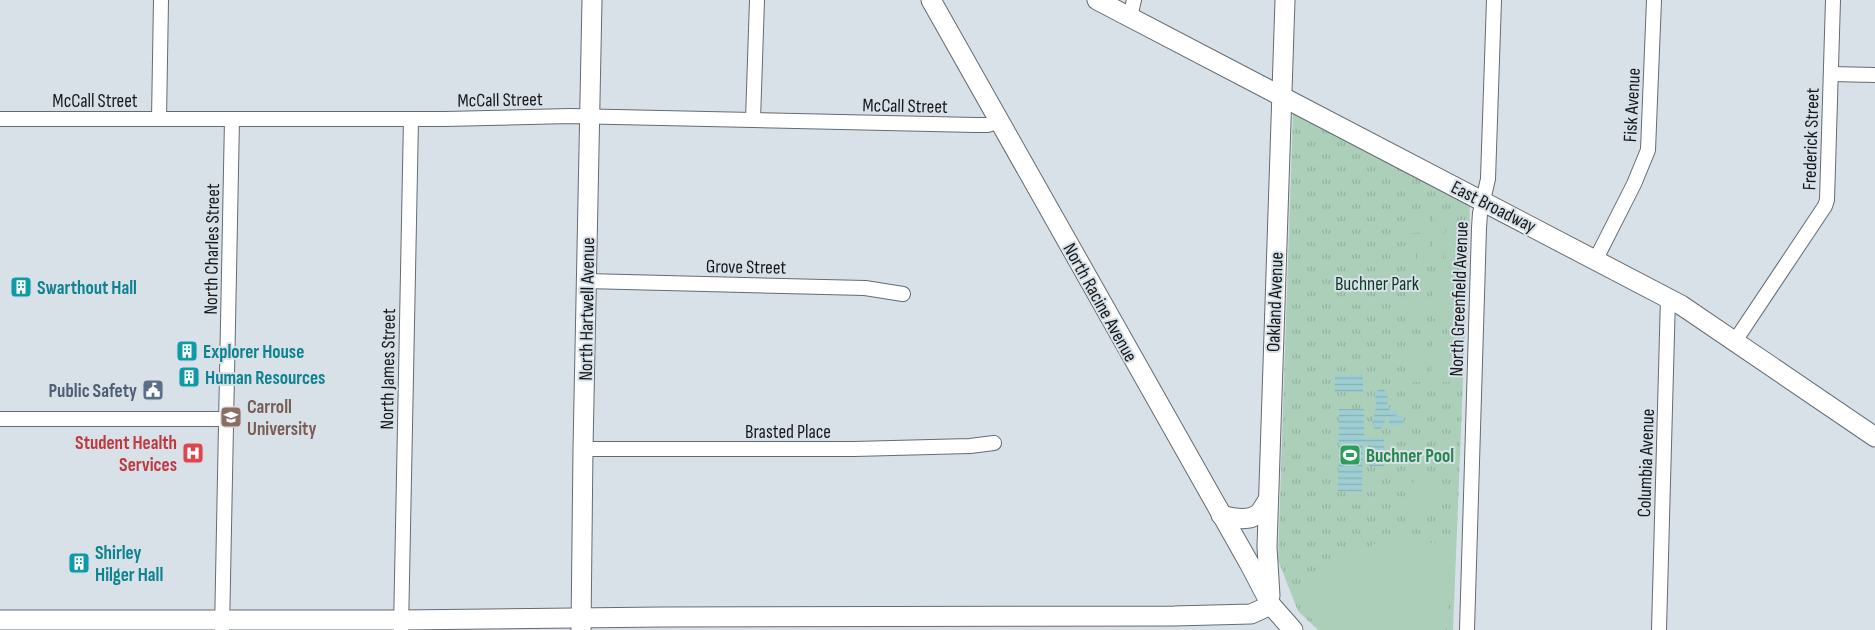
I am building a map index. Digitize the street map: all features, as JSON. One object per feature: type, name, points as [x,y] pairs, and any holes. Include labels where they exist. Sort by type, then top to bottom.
[{"type":"street","points":[[159,119],[161,0]]},
{"type":"street","name":"North Hartwell Avenue","points":[[582,624],[583,449],[592,0]]},
{"type":"street","points":[[753,120],[757,0]]},
{"type":"street","name":"North Racine Avenue","points":[[931,0],[1270,605],[1293,630]]},
{"type":"street","name":"East Broadway","points":[[1097,0],[1132,8],[1282,95],[1668,297],[1875,437]]},
{"type":"street","name":"Oakland Avenue","points":[[1270,605],[1267,547],[1268,500],[1286,0]]},
{"type":"street","name":"North Greenfield Avenue","points":[[1467,630],[1479,228],[1488,179],[1494,0]]},
{"type":"street","name":"Fisk Avenue","points":[[1596,259],[1634,184],[1648,150],[1654,0]]},
{"type":"street","name":"Frederick Street","points":[[1735,341],[1825,206],[1827,200],[1833,0]]},
{"type":"street","points":[[1831,74],[1875,75]]},
{"type":"street","name":"McCall Street","points":[[0,119],[589,117],[976,125],[999,121]]},
{"type":"street","name":"North Charles Street","points":[[222,625],[232,119]]},
{"type":"street","name":"North James Street","points":[[401,625],[410,119]]},
{"type":"street","name":"Grove Street","points":[[586,281],[865,288],[903,294]]},
{"type":"street","name":"Columbia Avenue","points":[[1659,630],[1668,297]]},
{"type":"street","points":[[0,419],[226,419]]},
{"type":"street","name":"Brasted Place","points":[[583,449],[854,449],[970,446],[994,443]]},
{"type":"street","points":[[1221,515],[1237,518],[1253,516],[1258,514],[1268,500]]},
{"type":"street","points":[[0,620],[222,625],[1175,623],[1251,614],[1270,605]]},
{"type":"green space","name":"Buchner Park","points":[[1293,112],[1470,206],[1453,630],[1318,630],[1298,611],[1278,560]]},
{"type":"green space","points":[[1406,211],[1417,211],[1417,233],[1406,233]]},
{"type":"green space","points":[[1419,211],[1429,211],[1429,233],[1419,233]]},
{"type":"green space","points":[[1434,211],[1445,211],[1444,233],[1434,233]]},
{"type":"green space","points":[[1447,211],[1457,211],[1457,234],[1446,234]]},
{"type":"green space","points":[[1406,241],[1416,241],[1416,263],[1405,263]]},
{"type":"green space","points":[[1418,241],[1429,241],[1428,263],[1418,263]]},
{"type":"green space","points":[[1433,241],[1444,241],[1443,263],[1433,263]]},
{"type":"green space","points":[[1446,241],[1456,241],[1456,263],[1446,263]]},
{"type":"green space","points":[[1408,279],[1426,279],[1426,319],[1407,319]]},
{"type":"green space","points":[[1433,279],[1452,279],[1451,319],[1433,319]]},
{"type":"green space","points":[[1406,342],[1425,342],[1424,382],[1406,382]]},
{"type":"green space","points":[[1432,342],[1450,343],[1450,382],[1431,382]]},
{"type":"green space","points":[[1416,470],[1441,475],[1433,514],[1407,508]]},
{"type":"green space","points":[[1414,540],[1452,546],[1448,614],[1441,630],[1321,630],[1301,607],[1311,584],[1335,561],[1377,543]]},
{"type":"water","points":[[1335,375],[1363,375],[1363,392],[1335,392]]},
{"type":"water","points":[[1383,389],[1388,394],[1387,401],[1390,411],[1398,411],[1398,415],[1394,416],[1403,416],[1403,426],[1389,426],[1389,417],[1387,416],[1384,426],[1380,429],[1375,429],[1372,425],[1376,407],[1375,393]]},
{"type":"water","name":"Buchner Pool","points":[[1339,409],[1364,409],[1364,438],[1384,438],[1384,466],[1369,466],[1369,445],[1363,445],[1362,492],[1338,491]]},
{"type":"place","name":"Swarthout Hall","points":[[21,287]]},
{"type":"place","name":"Explorer House","points":[[187,351]]},
{"type":"place","name":"Human Resources","points":[[189,377]]},
{"type":"place","name":"Public Safety","points":[[153,390]]},
{"type":"place","name":"Carroll University","points":[[231,417]]},
{"type":"place","name":"Student Health Services","points":[[193,453]]},
{"type":"place","name":"Buchner Pool","points":[[1350,455]]},
{"type":"place","name":"Shirley Hilger Hall","points":[[79,563]]}]
